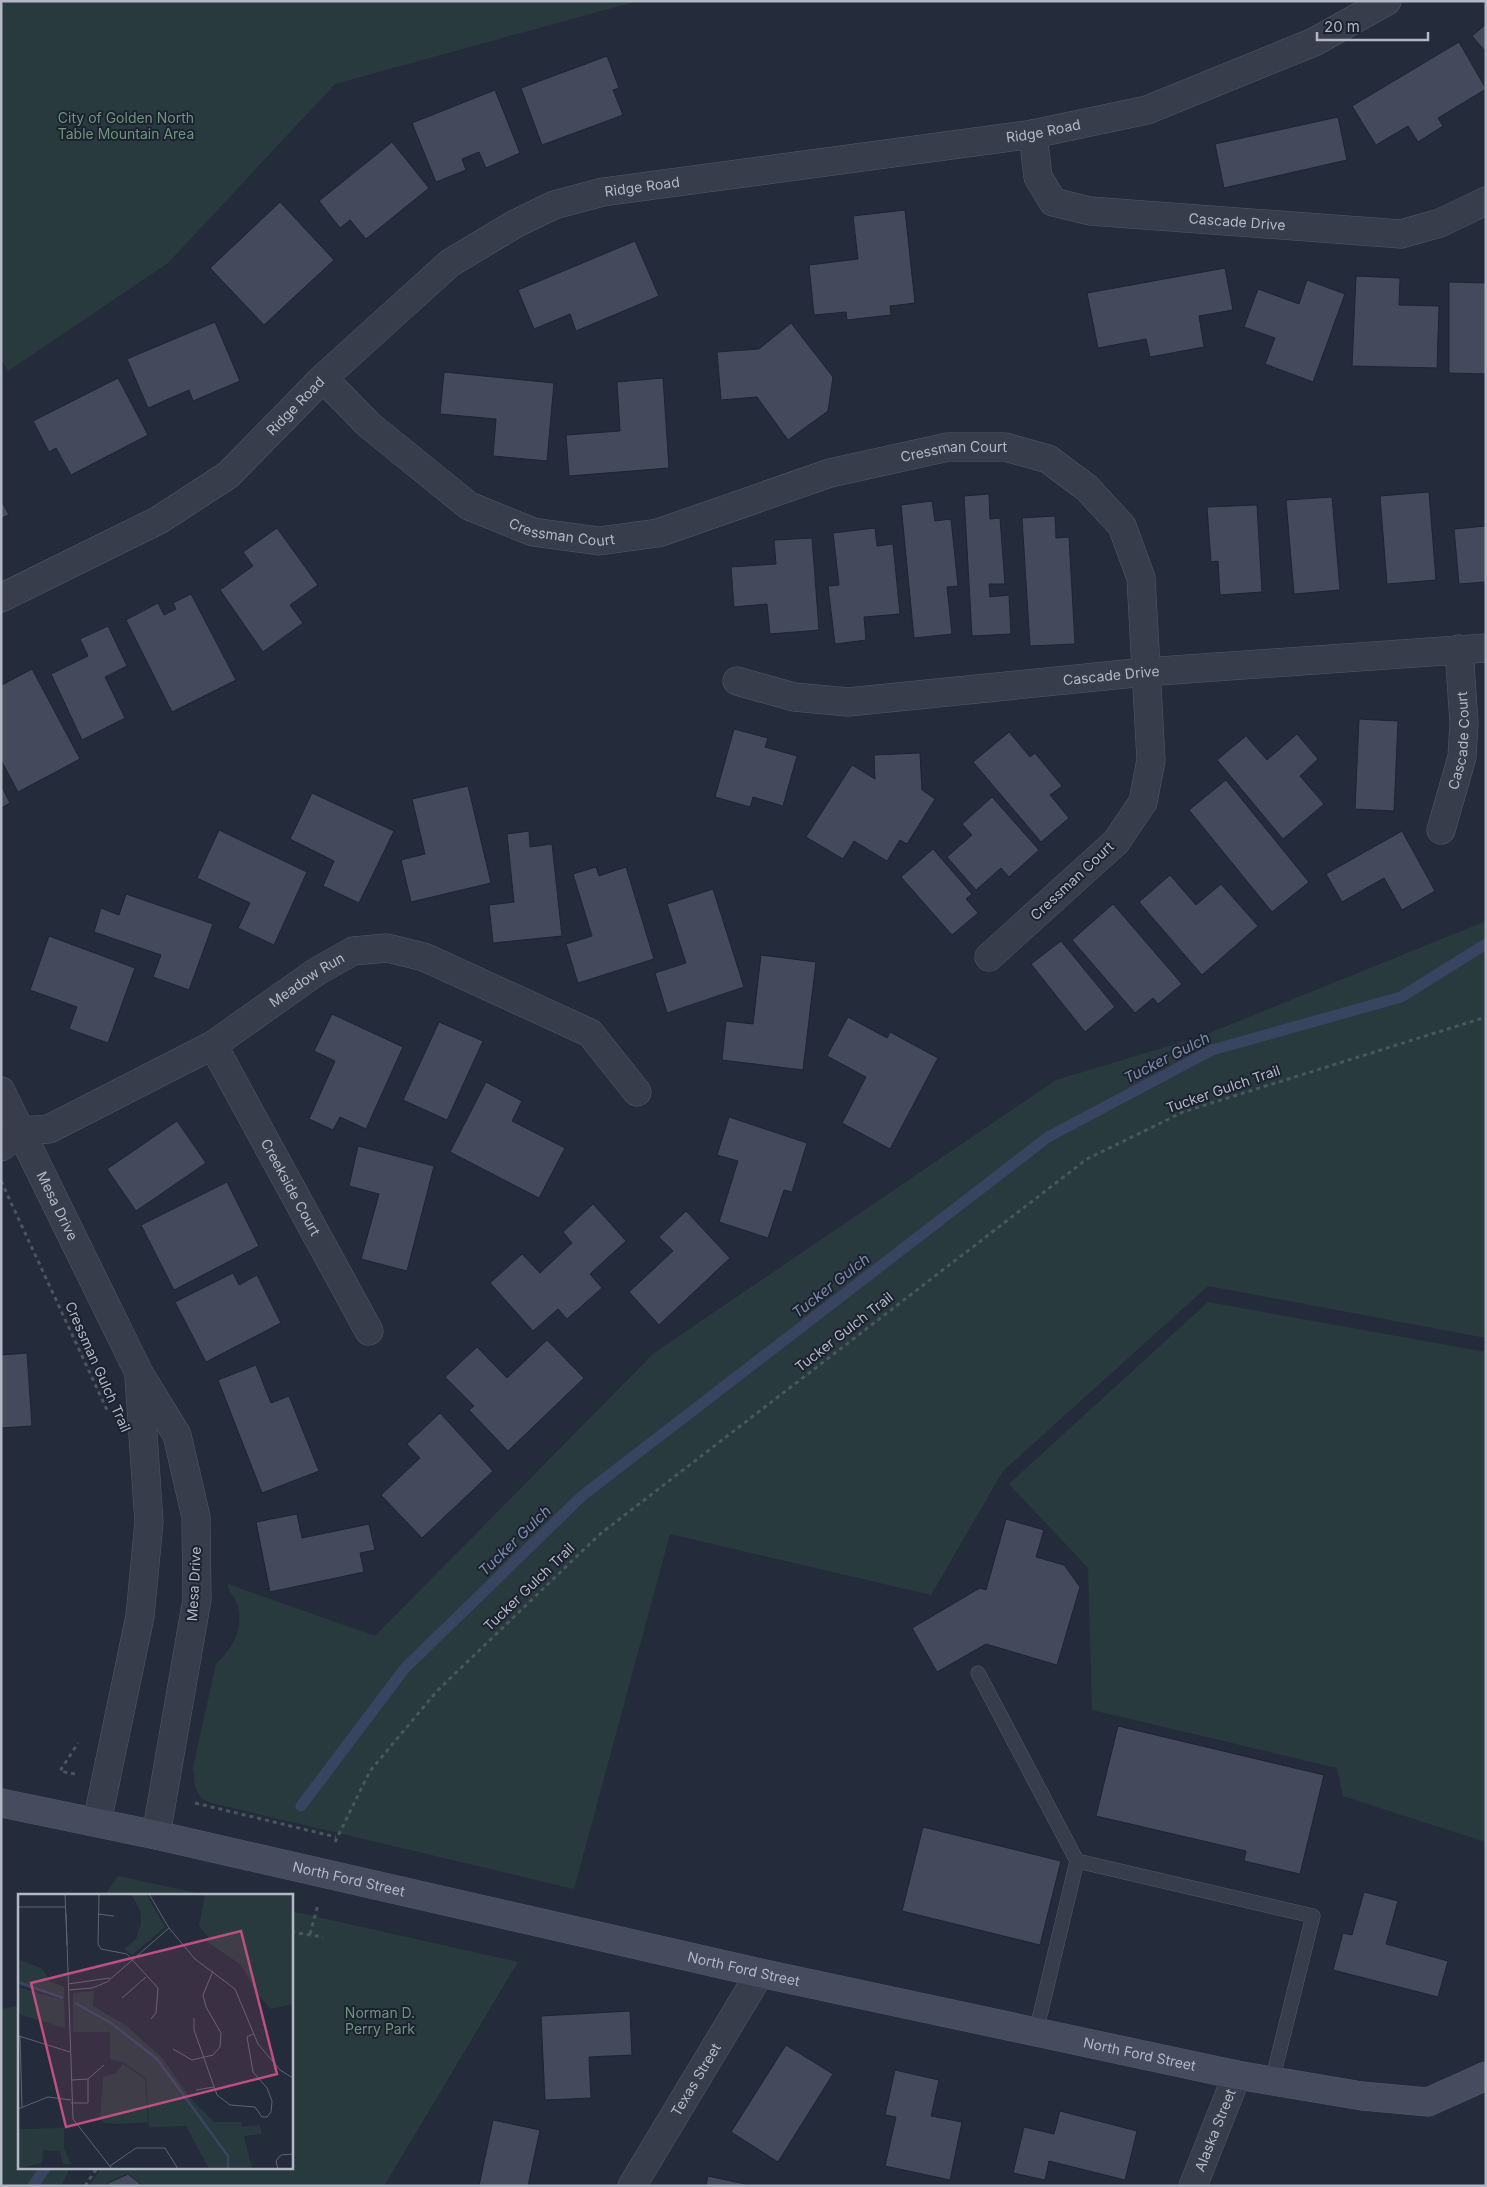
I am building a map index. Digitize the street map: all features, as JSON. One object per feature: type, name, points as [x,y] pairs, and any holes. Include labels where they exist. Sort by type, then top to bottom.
[{"type":"street","name":"Ridge Road","points":[[1,598],[159,520],[228,475],[323,378],[450,263],[515,224],[554,205],[602,192],[1033,134],[1147,110],[1314,42],[1387,1]]},
{"type":"street","name":"Cascade Drive","points":[[1033,134],[1038,177],[1053,202],[1090,210],[1401,234],[1440,223],[1486,201]]},
{"type":"street","name":"Cressman Court","points":[[323,378],[369,425],[469,506],[533,532],[599,541],[658,533],[830,472],[948,447],[1005,447],[1048,459],[1087,488],[1122,526],[1141,578],[1151,760],[1143,802],[1116,842],[989,957]]},
{"type":"street","name":"Cascade Drive","points":[[738,681],[794,697],[848,702],[1145,672],[1486,648]]},
{"type":"street","name":"Cascade Court","points":[[1441,830],[1462,757],[1464,722],[1458,649]]},
{"type":"street","name":"Meadow Run","points":[[12,1139],[49,1130],[213,1045],[316,972],[353,951],[387,948],[424,958],[590,1034],[637,1092]]},
{"type":"street","name":"Creekside Court","points":[[213,1045],[369,1331]]},
{"type":"street","name":"Mesa Drive","points":[[1,1091],[12,1139],[139,1373],[177,1436],[196,1518],[196,1599],[156,1835]]},
{"type":"street","name":"Mesa Drive","points":[[96,1822],[140,1616],[148,1522],[139,1373]]},
{"type":"street","name":"North Ford Street","points":[[1,1803],[156,1835],[760,1973],[1238,2075],[1362,2096],[1428,2102],[1486,2076]]},
{"type":"street","name":"Texas Street","points":[[632,2186],[760,1973]]},
{"type":"street","name":"Alaska Street","points":[[1192,2186],[1238,2075]]},
{"type":"lane","points":[[978,1673],[1077,1861],[1036,2032]]},
{"type":"lane","points":[[1077,1861],[1313,1916],[1272,2081]]},
{"type":"path","name":"Tucker Gulch Trail","points":[[164,1794],[200,1805],[336,1837],[370,1771],[437,1691],[600,1534],[1087,1159],[1183,1112],[1486,1017]]},
{"type":"path","name":"Cressman Gulch Trail","points":[[1,1181],[110,1418]]},
{"type":"path","points":[[81,1738],[60,1771],[106,1781]]},
{"type":"path","points":[[292,1932],[323,1937]]},
{"type":"path","points":[[85,2186],[96,2170]]},
{"type":"green space","name":"City of Golden North Table Mountain Area","points":[[1,1],[638,1],[335,84],[168,263],[8,371],[1,358]]},
{"type":"green space","points":[[1486,921],[1486,1338],[1208,1286],[1003,1471],[931,1595],[670,1534],[574,1889],[208,1802],[201,1798],[195,1787],[193,1767],[216,1664],[228,1651],[239,1628],[239,1610],[228,1584],[375,1636],[654,1353],[1056,1080],[1202,1036]]},
{"type":"green space","points":[[1208,1302],[1486,1352],[1486,1839],[1482,1841],[1343,1796],[1337,1768],[1092,1710],[1088,1568],[1009,1484]]},
{"type":"green space","points":[[118,1876],[202,1894],[105,1894]]},
{"type":"green space","name":"Norman D. Perry Park","points":[[292,1911],[518,1962],[384,2186],[89,2186],[100,2170],[292,2170]]},
{"type":"green space","points":[[18,2006],[18,2170],[69,2170],[61,2186],[1,2186],[1,2009]]},
{"type":"building","points":[[1486,24],[1486,52],[1472,36]]},
{"type":"building","points":[[1459,42],[1486,89],[1438,118],[1443,126],[1418,142],[1408,126],[1376,145],[1352,106]]},
{"type":"building","points":[[607,56],[619,88],[613,90],[623,115],[542,145],[521,88]]},
{"type":"building","points":[[495,90],[520,153],[486,168],[479,152],[462,159],[466,170],[436,182],[412,123]]},
{"type":"building","points":[[1338,117],[1347,160],[1224,188],[1215,144]]},
{"type":"building","points":[[392,142],[429,188],[366,239],[350,220],[340,228],[319,201]]},
{"type":"building","points":[[280,202],[334,260],[264,325],[210,268]]},
{"type":"building","points":[[905,210],[915,303],[890,306],[891,315],[847,320],[846,312],[814,315],[809,265],[858,259],[853,216]]},
{"type":"building","points":[[635,241],[659,296],[576,331],[570,314],[534,329],[518,290]]},
{"type":"building","points":[[1225,268],[1233,310],[1199,316],[1204,347],[1150,357],[1146,339],[1098,348],[1087,293]]},
{"type":"building","points":[[1356,276],[1400,278],[1399,305],[1439,306],[1437,368],[1352,366]]},
{"type":"building","points":[[1307,280],[1345,294],[1313,382],[1265,364],[1275,338],[1244,327],[1258,289],[1299,304]]},
{"type":"building","points":[[1449,282],[1486,283],[1486,374],[1449,373]]},
{"type":"building","points":[[215,322],[240,381],[193,401],[189,390],[148,408],[127,359]]},
{"type":"building","points":[[791,323],[833,377],[828,411],[788,440],[757,397],[721,400],[717,352],[759,349]]},
{"type":"building","points":[[444,372],[554,383],[547,461],[493,456],[496,419],[440,414]]},
{"type":"building","points":[[118,378],[148,435],[71,475],[56,448],[49,452],[33,421]]},
{"type":"building","points":[[663,378],[669,468],[569,476],[566,435],[620,431],[617,382]]},
{"type":"building","points":[[1429,492],[1436,580],[1387,584],[1380,496]]},
{"type":"building","points":[[989,494],[990,519],[1000,518],[1005,584],[989,584],[990,597],[1009,595],[1011,634],[972,636],[964,496]]},
{"type":"building","points":[[1332,497],[1340,590],[1294,594],[1286,500]]},
{"type":"building","points":[[1,500],[9,515],[1,518]]},
{"type":"building","points":[[932,501],[935,521],[951,519],[958,586],[947,587],[952,634],[914,638],[901,505]]},
{"type":"building","points":[[1257,505],[1262,592],[1220,595],[1218,561],[1211,562],[1207,507]]},
{"type":"building","points":[[1055,516],[1056,538],[1069,537],[1075,644],[1030,646],[1022,518]]},
{"type":"building","points":[[1486,526],[1486,582],[1459,584],[1454,529]]},
{"type":"building","points":[[277,528],[318,585],[290,605],[303,623],[263,652],[220,590],[253,566],[243,552]]},
{"type":"building","points":[[875,528],[877,546],[893,544],[900,614],[864,617],[866,640],[835,644],[828,586],[839,585],[833,533]]},
{"type":"building","points":[[812,538],[819,630],[770,634],[767,604],[734,607],[731,567],[776,564],[774,540]]},
{"type":"building","points":[[191,594],[236,680],[172,712],[126,620],[158,603],[164,615],[176,609],[173,603]]},
{"type":"building","points":[[108,626],[127,666],[105,677],[125,718],[82,740],[51,674],[88,656],[80,639]]},
{"type":"building","points":[[32,669],[80,759],[18,792],[1,760],[1,684]]},
{"type":"building","points":[[1359,719],[1398,721],[1394,811],[1355,809]]},
{"type":"building","points":[[734,729],[768,738],[765,747],[797,756],[783,806],[753,797],[750,807],[715,797]]},
{"type":"building","points":[[1009,732],[1030,757],[1035,753],[1062,786],[1050,795],[1069,818],[1041,842],[973,762]]},
{"type":"building","points":[[1297,734],[1318,759],[1300,776],[1324,804],[1283,839],[1217,760],[1246,736],[1267,760]]},
{"type":"building","points":[[920,753],[922,790],[935,799],[907,844],[900,840],[887,861],[854,841],[843,859],[806,837],[852,765],[875,779],[874,755]]},
{"type":"building","points":[[1226,780],[1309,882],[1272,912],[1189,810]]},
{"type":"building","points":[[1,785],[10,803],[1,808]]},
{"type":"building","points":[[468,786],[491,883],[411,902],[401,860],[425,854],[412,799]]},
{"type":"building","points":[[312,793],[394,831],[359,903],[323,886],[334,861],[290,839]]},
{"type":"building","points":[[992,797],[1039,850],[1009,877],[1001,868],[976,890],[947,857],[972,835],[962,824]]},
{"type":"building","points":[[219,830],[307,872],[274,945],[238,928],[250,903],[197,878]]},
{"type":"building","points":[[529,831],[530,847],[552,844],[562,936],[493,943],[489,905],[514,902],[507,834]]},
{"type":"building","points":[[1402,831],[1435,891],[1402,910],[1384,878],[1342,902],[1326,874]]},
{"type":"building","points":[[933,849],[972,894],[966,899],[978,913],[952,935],[901,877]]},
{"type":"building","points":[[596,867],[599,876],[626,867],[654,959],[578,983],[566,944],[592,936],[573,874]]},
{"type":"building","points":[[1170,875],[1196,905],[1221,884],[1258,926],[1202,975],[1139,902]]},
{"type":"building","points":[[713,889],[744,987],[667,1013],[655,973],[686,963],[667,904]]},
{"type":"building","points":[[126,894],[213,924],[189,990],[153,977],[161,955],[94,932],[101,908],[119,915]]},
{"type":"building","points":[[1113,904],[1182,984],[1158,1004],[1153,998],[1135,1013],[1072,940]]},
{"type":"building","points":[[49,936],[135,968],[108,1043],[69,1029],[77,1007],[30,990]]},
{"type":"building","points":[[1061,941],[1115,1007],[1085,1032],[1031,964]]},
{"type":"building","points":[[761,955],[816,962],[803,1070],[722,1060],[726,1021],[753,1024]]},
{"type":"building","points":[[332,1014],[403,1047],[366,1129],[340,1117],[333,1130],[309,1119],[335,1061],[314,1051]]},
{"type":"building","points":[[848,1017],[887,1038],[890,1032],[938,1058],[890,1149],[842,1123],[866,1077],[827,1056]]},
{"type":"building","points":[[439,1022],[483,1041],[447,1120],[403,1100]]},
{"type":"building","points":[[486,1082],[522,1101],[512,1121],[565,1148],[539,1198],[450,1152]]},
{"type":"building","points":[[729,1117],[807,1143],[792,1192],[784,1190],[768,1238],[719,1222],[738,1161],[717,1155]]},
{"type":"building","points":[[177,1121],[206,1163],[136,1211],[107,1169]]},
{"type":"building","points":[[358,1146],[434,1166],[407,1271],[361,1259],[379,1194],[349,1186]]},
{"type":"building","points":[[227,1182],[259,1246],[174,1290],[141,1225]]},
{"type":"building","points":[[593,1204],[626,1241],[590,1274],[602,1288],[567,1319],[558,1309],[533,1331],[490,1283],[522,1254],[540,1273],[572,1243],[563,1232]]},
{"type":"building","points":[[686,1211],[730,1258],[659,1325],[629,1292],[673,1251],[659,1237]]},
{"type":"building","points":[[233,1273],[239,1285],[257,1275],[281,1323],[206,1362],[175,1302]]},
{"type":"building","points":[[547,1340],[584,1378],[508,1451],[469,1410],[474,1406],[445,1377],[477,1347],[507,1378]]},
{"type":"building","points":[[27,1353],[32,1426],[1,1428],[1,1355]]},
{"type":"building","points":[[256,1365],[271,1403],[289,1396],[319,1471],[262,1493],[218,1380]]},
{"type":"building","points":[[440,1413],[493,1471],[422,1538],[381,1495],[420,1458],[407,1444]]},
{"type":"building","points":[[297,1514],[302,1538],[369,1524],[375,1550],[360,1553],[364,1572],[270,1592],[256,1522]]},
{"type":"building","points":[[1006,1519],[1044,1530],[1036,1557],[1064,1565],[1080,1587],[1057,1665],[986,1644],[937,1672],[912,1628],[980,1588],[986,1590]]},
{"type":"building","points":[[1118,1726],[1324,1775],[1300,1874],[1244,1861],[1246,1851],[1096,1816]]},
{"type":"building","points":[[923,1827],[1061,1861],[1040,1945],[902,1911]]},
{"type":"building","points":[[1364,1892],[1398,1901],[1386,1944],[1448,1961],[1438,1997],[1333,1970],[1343,1933],[1352,1935]]},
{"type":"building","points":[[630,2011],[632,2055],[589,2057],[591,2098],[545,2100],[541,2016]]},
{"type":"building","points":[[786,2045],[833,2074],[778,2162],[731,2132]]},
{"type":"building","points":[[895,2070],[939,2080],[931,2116],[962,2122],[950,2180],[885,2166],[896,2117],[885,2115]]},
{"type":"building","points":[[1060,2111],[1137,2131],[1125,2180],[1049,2161],[1045,2180],[1013,2173],[1024,2127],[1054,2134]]},
{"type":"building","points":[[493,2120],[540,2130],[528,2186],[479,2186]]},
{"type":"building","points":[[128,2174],[143,2186],[108,2186],[108,2183]]},
{"type":"building","points":[[708,2176],[754,2186],[706,2186]]},
{"type":"waterway","name":"Tucker Gulch","points":[[301,1806],[405,1668],[582,1496],[1048,1137],[1212,1050],[1401,997],[1486,944]]},
{"type":"waterway","name":"Tucker Gulch","points":[[33,2186],[44,2170]]}]
